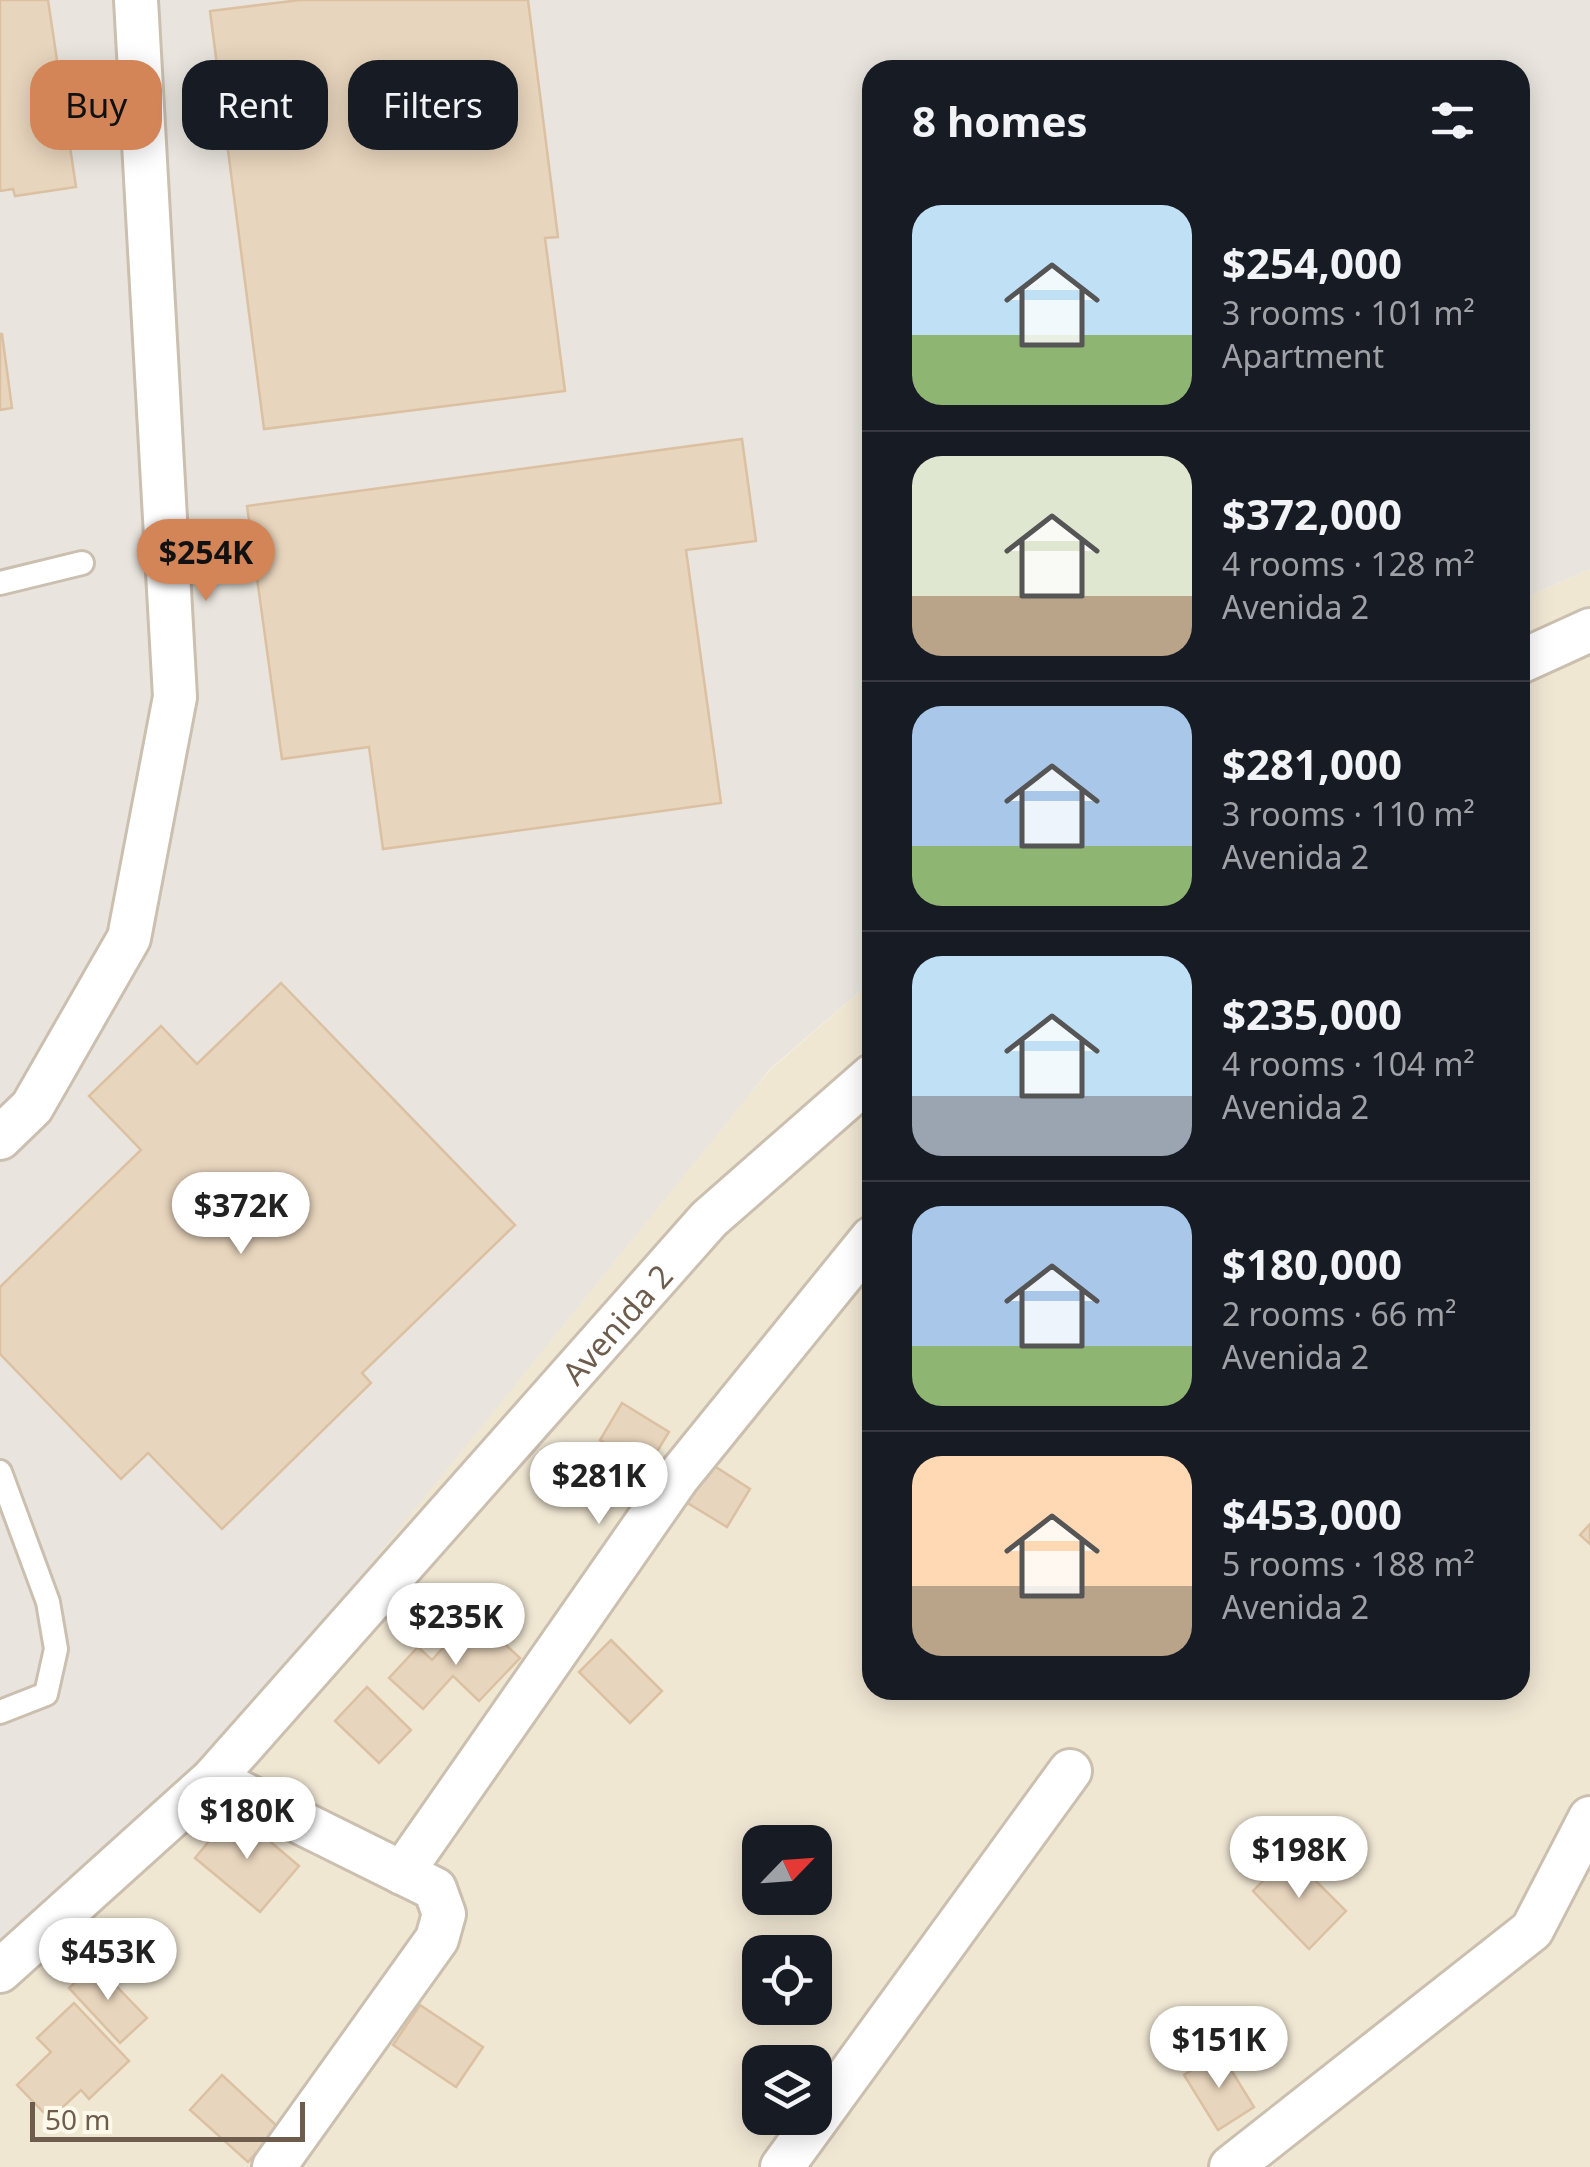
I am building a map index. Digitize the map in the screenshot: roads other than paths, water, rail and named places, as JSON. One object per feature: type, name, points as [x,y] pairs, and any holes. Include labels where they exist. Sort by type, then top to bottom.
[{"type":"street","points":[[0,1138],[32,1107],[129,938],[176,697],[136,0]]},
{"type":"street","points":[[1530,657],[1590,630]]},
{"type":"street","name":"Avenida 2","points":[[0,1971],[213,1778],[709,1219],[862,1085]]},
{"type":"street","points":[[402,1873],[678,1477],[862,1250]]},
{"type":"street","points":[[782,2167],[1070,1771]]},
{"type":"street","points":[[213,1778],[435,1890],[444,1914],[437,1939],[274,2167]]},
{"type":"street","points":[[1231,2167],[1532,1930],[1590,1818]]},
{"type":"lane","points":[[0,582],[82,563]]},
{"type":"lane","points":[[0,1472],[48,1602],[56,1649],[46,1694],[0,1712]]}]
